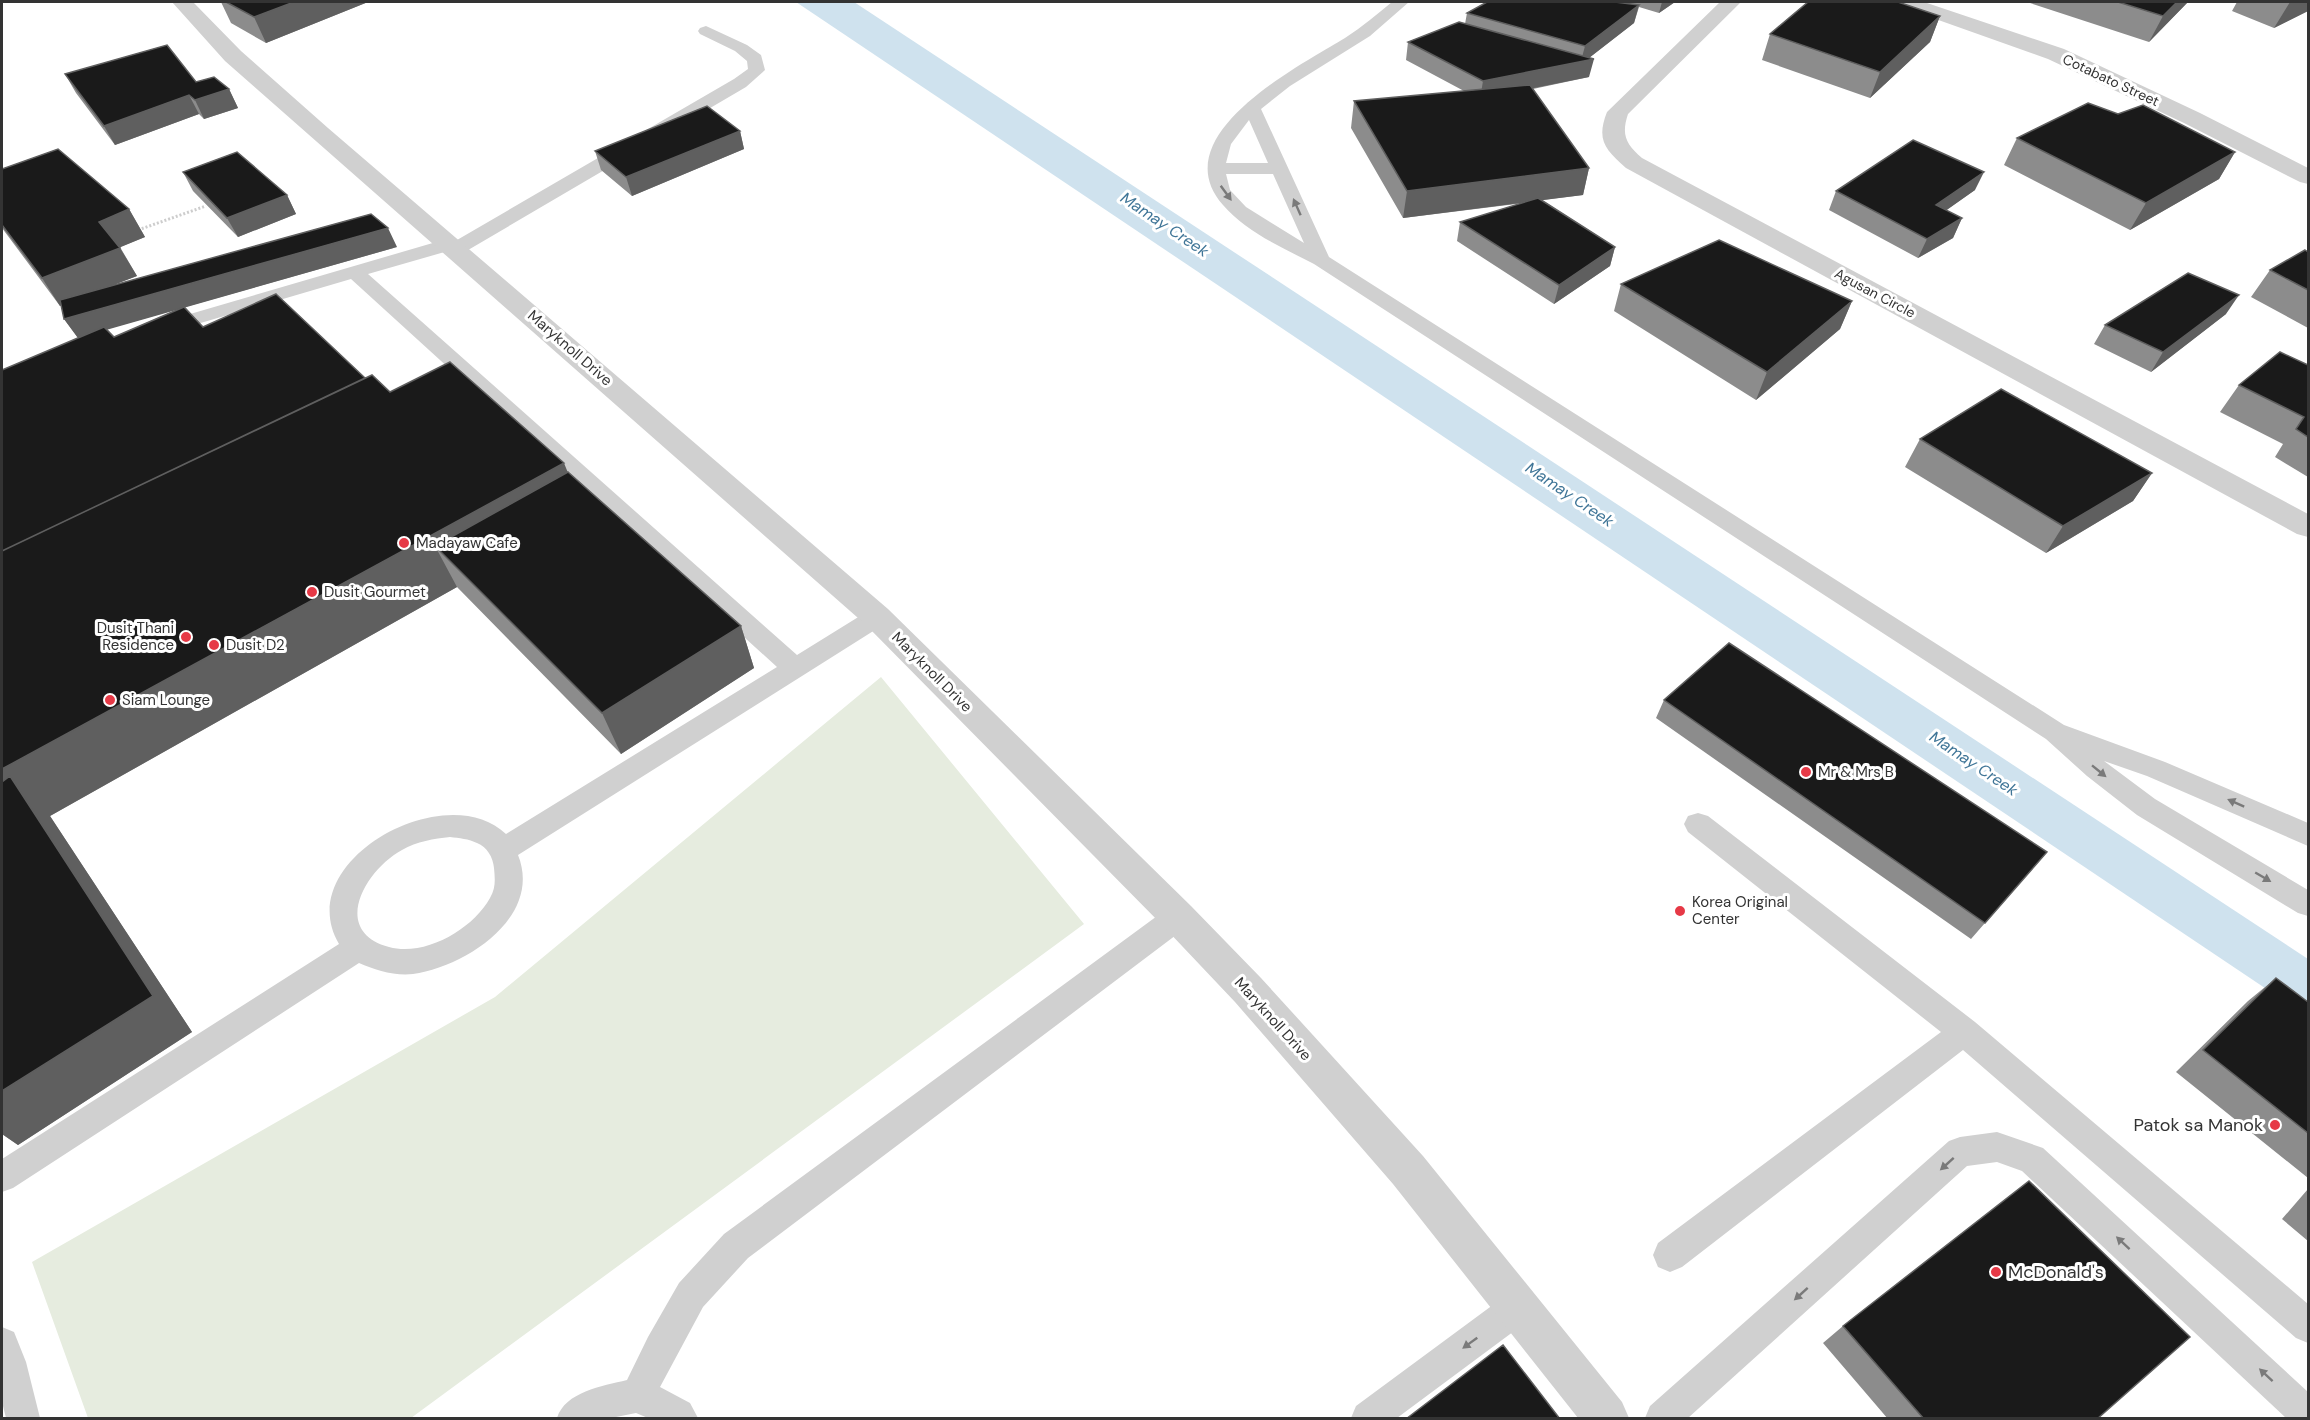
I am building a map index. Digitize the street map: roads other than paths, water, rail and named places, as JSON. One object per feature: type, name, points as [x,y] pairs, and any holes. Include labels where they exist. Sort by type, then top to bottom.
[{"type":"street","name":"Maryknoll Drive","points":[[182,2],[233,56],[877,617],[1178,917],[1248,990],[1408,1170],[1606,1419]]},
{"type":"street","name":"Agusan Circle","points":[[1731,2],[1618,112],[1611,136],[1617,149],[1634,163],[2308,526]]},
{"type":"street","name":"Cotabato Street","points":[[1906,2],[2056,54],[2192,118],[2308,177]]},
{"type":"lane","points":[[1401,2],[1353,40],[1307,65],[1274,88],[1232,128],[1218,149],[1216,168],[1221,190],[1242,212],[1270,232],[1321,260],[2055,732],[2096,769],[2146,807],[2308,904]]},
{"type":"lane","points":[[149,332],[354,272],[453,247],[582,177],[740,83],[757,70],[755,59],[741,48],[706,31]]},
{"type":"lane","points":[[1252,108],[1321,260]]},
{"type":"lane","points":[[1216,168],[1280,169]]},
{"type":"lane","points":[[354,272],[795,668]]},
{"type":"lane","points":[[503,850],[877,617]]},
{"type":"lane","points":[[2055,732],[2156,769],[2308,835]]},
{"type":"lane","points":[[1698,824],[1964,1032],[2308,1326]]},
{"type":"lane","points":[[450,826],[471,829],[490,837],[503,850],[510,869],[507,890],[497,912],[480,932],[456,948],[429,959],[401,962],[376,958],[357,948],[346,933],[342,915],[345,895],[355,875],[385,846],[425,829],[450,826]]},
{"type":"lane","points":[[638,1395],[660,1349],[691,1295],[736,1246],[1178,917]]},
{"type":"lane","points":[[2,1177],[357,948]]},
{"type":"lane","points":[[1670,1255],[1964,1032]]},
{"type":"lane","points":[[1662,1419],[1960,1152],[1997,1147],[2032,1159],[2308,1415]]},
{"type":"lane","points":[[1368,1419],[1517,1308]]},
{"type":"lane","points":[[2,1344],[9,1362],[22,1419]]},
{"type":"lane","points":[[574,1419],[598,1404],[638,1395],[678,1414],[681,1419]]},
{"type":"water","name":"Mamay Creek","points":[[796,2],[854,2],[2308,959],[2308,1017]]},
{"type":"place","name":"Madayaw Cafe","points":[[404,543]]},
{"type":"place","name":"Dusit Gourmet","points":[[312,592]]},
{"type":"place","name":"Dusit Thani Residence","points":[[186,637]]},
{"type":"place","name":"Dusit D2","points":[[214,645]]},
{"type":"place","name":"Siam Lounge","points":[[110,700]]},
{"type":"place","name":"Mr & Mrs B","points":[[1806,772]]},
{"type":"place","name":"Korea Original Center","points":[[1680,911]]},
{"type":"place","name":"Patok sa Manok","points":[[2275,1125]]},
{"type":"place","name":"McDonald's","points":[[1996,1272]]}]
